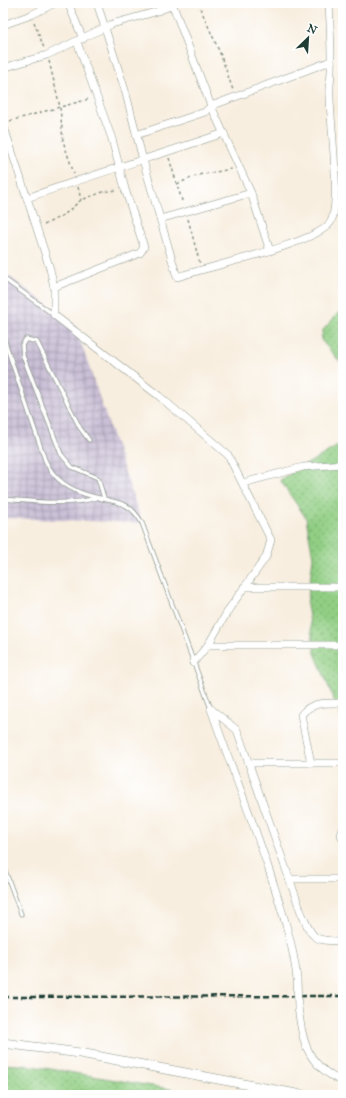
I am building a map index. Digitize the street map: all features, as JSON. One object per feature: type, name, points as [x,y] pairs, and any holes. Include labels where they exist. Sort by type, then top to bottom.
[{"type":"street","points":[[3,24],[31,15],[55,3]]},
{"type":"street","points":[[54,287],[143,250],[142,238],[125,189],[98,96],[68,3]]},
{"type":"street","points":[[97,3],[106,27],[125,90],[142,160],[177,277],[270,251],[318,232],[330,223],[333,215],[335,192],[330,95],[331,61],[329,3]]},
{"type":"street","points":[[3,68],[47,55],[112,24],[155,12],[172,4],[211,106],[251,193],[270,251]]},
{"type":"street","points":[[136,135],[205,112],[211,106],[331,61]]},
{"type":"street","points":[[3,124],[54,287],[54,315],[159,396],[228,455],[271,540],[266,557],[229,609],[208,645],[193,663]]},
{"type":"street","points":[[27,198],[76,180],[120,168],[224,133]]},
{"type":"street","points":[[160,219],[251,193]]},
{"type":"street","points":[[243,484],[303,467],[343,464]]},
{"type":"street","points":[[244,587],[343,587]]},
{"type":"street","points":[[208,645],[343,645]]},
{"type":"street","points":[[311,763],[300,715],[306,708],[317,703],[343,703]]},
{"type":"street","points":[[211,709],[237,730],[289,879],[311,935],[322,941],[343,941]]},
{"type":"street","points":[[211,709],[233,772],[248,808],[283,912],[294,953],[298,1007],[302,1032],[311,1056],[319,1067],[343,1082]]},
{"type":"street","points":[[249,763],[343,763]]},
{"type":"street","points":[[343,829],[343,839]]},
{"type":"street","points":[[289,879],[343,879]]},
{"type":"street","points":[[3,1043],[80,1053],[302,1095]]},
{"type":"lane","points":[[3,278],[54,315]]},
{"type":"lane","points":[[3,336],[48,467],[64,484],[76,491],[96,498]]},
{"type":"lane","points":[[89,440],[80,428],[37,342],[26,339],[22,345],[23,356],[60,454],[72,467],[98,478],[104,498]]},
{"type":"lane","points":[[3,499],[58,501],[104,498],[112,499],[126,505],[136,513],[211,709]]},
{"type":"lane","points":[[3,864],[21,914]]},
{"type":"path","points":[[198,3],[220,53],[235,98]]},
{"type":"path","points":[[31,15],[47,55],[60,107],[63,141],[81,200]]},
{"type":"path","points":[[3,124],[98,96]]},
{"type":"path","points":[[177,184],[198,175],[240,168]]},
{"type":"path","points":[[36,229],[65,214],[81,200],[103,192],[125,189]]},
{"type":"shaded area","points":[[3,272],[75,325],[142,523],[3,518]]},
{"type":"green space","points":[[343,308],[343,365],[321,340],[323,330]]},
{"type":"green space","points":[[343,443],[343,722],[315,653],[307,605],[313,557],[306,518],[280,480]]},
{"type":"green space","points":[[3,1064],[32,1066],[206,1095],[3,1095]]},
{"type":"railway","points":[[3,997],[343,996]]}]
